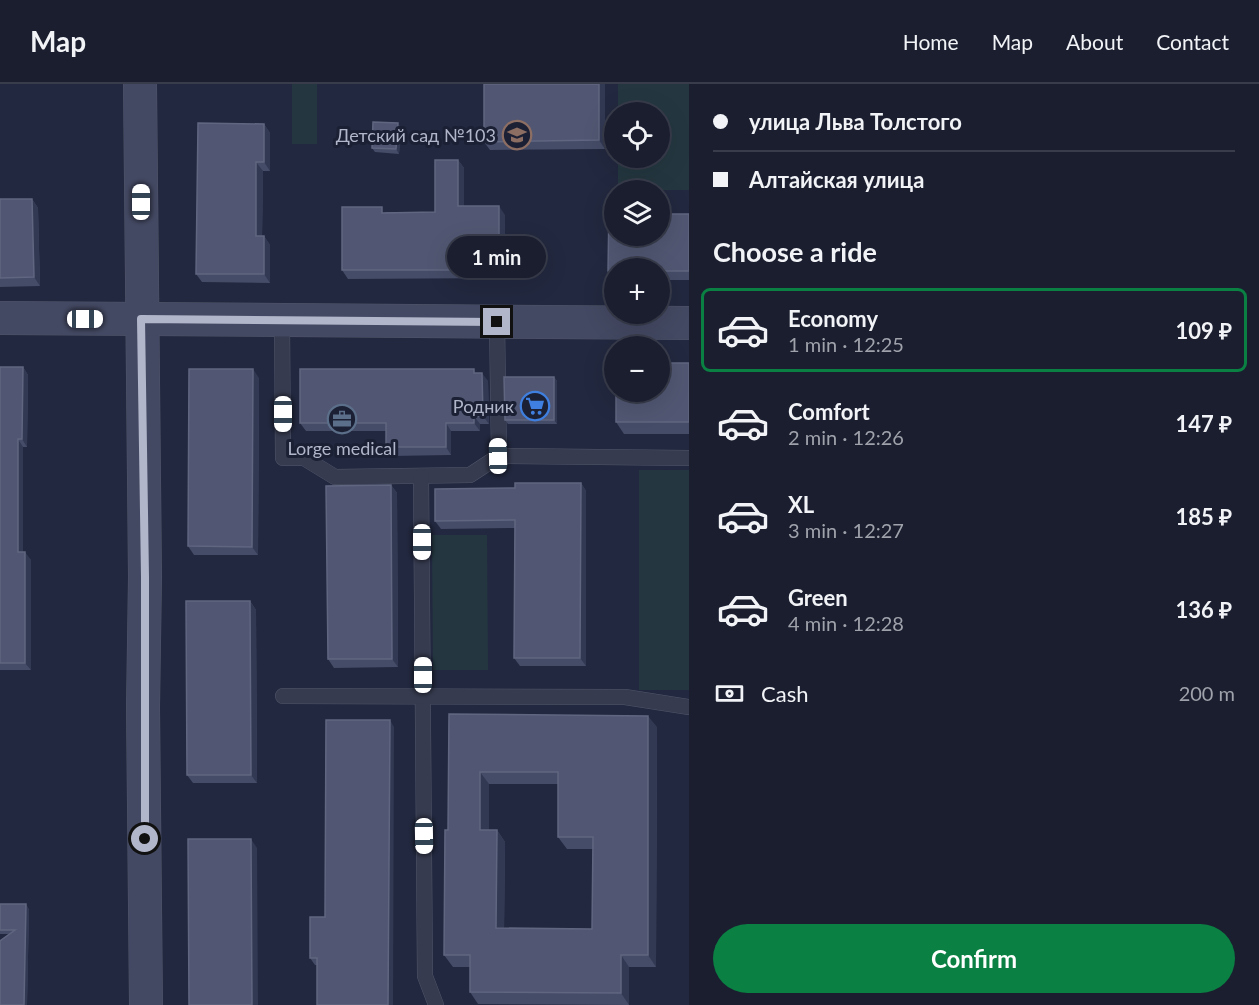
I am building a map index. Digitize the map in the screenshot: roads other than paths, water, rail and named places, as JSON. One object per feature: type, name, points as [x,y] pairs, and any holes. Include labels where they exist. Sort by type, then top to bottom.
[{"type":"street","points":[[140,84],[146,1005]]},
{"type":"street","points":[[0,318],[689,323]]},
{"type":"lane","points":[[282,320],[283,458],[304,458],[335,477],[470,475],[498,456],[689,458]]},
{"type":"lane","points":[[497,322],[498,456]]},
{"type":"lane","points":[[422,476],[425,976],[436,1005]]},
{"type":"lane","points":[[283,696],[626,697],[689,707]]},
{"type":"place","name":"Детский сад №103","points":[[517,135]]},
{"type":"place","name":"Родник","points":[[535,406]]},
{"type":"place","name":"Lorge medical","points":[[342,419]]}]
